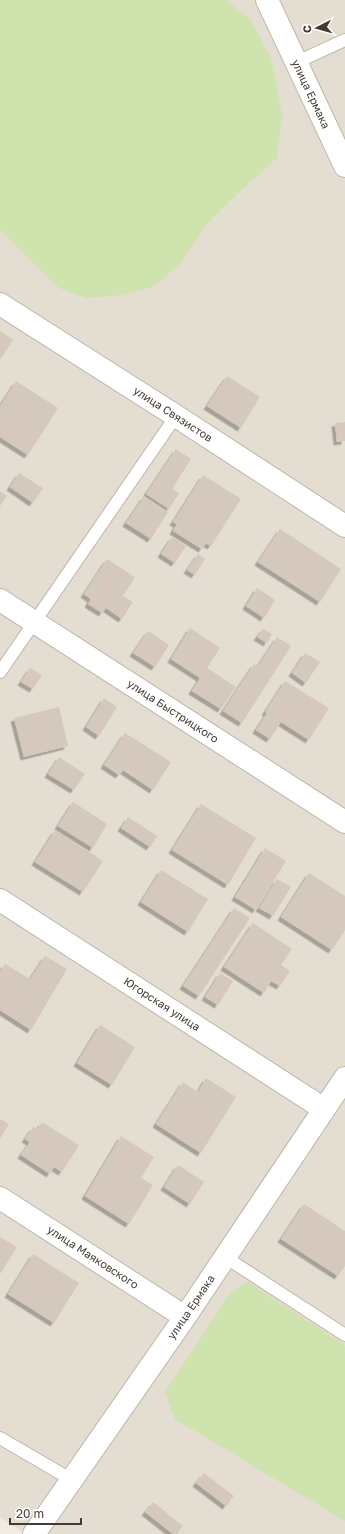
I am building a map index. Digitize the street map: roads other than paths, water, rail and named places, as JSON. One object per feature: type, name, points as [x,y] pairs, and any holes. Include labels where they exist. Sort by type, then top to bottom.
[{"type":"street","name":"улица Ермака","points":[[267,0],[345,166]]},
{"type":"street","name":"улица Связистов","points":[[0,304],[345,526]]},
{"type":"street","name":"улица Быстрицкого","points":[[0,600],[345,822]]},
{"type":"street","name":"Югорская улица","points":[[0,900],[324,1109]]},
{"type":"street","name":"улица Ермака","points":[[34,1534],[185,1317],[345,1078]]},
{"type":"street","name":"улица Маяковского","points":[[0,1198],[185,1317]]},
{"type":"lane","points":[[297,62],[345,40]]},
{"type":"lane","points":[[0,672],[176,416]]},
{"type":"lane","points":[[225,1257],[345,1335]]},
{"type":"lane","points":[[0,1438],[72,1480]]}]
